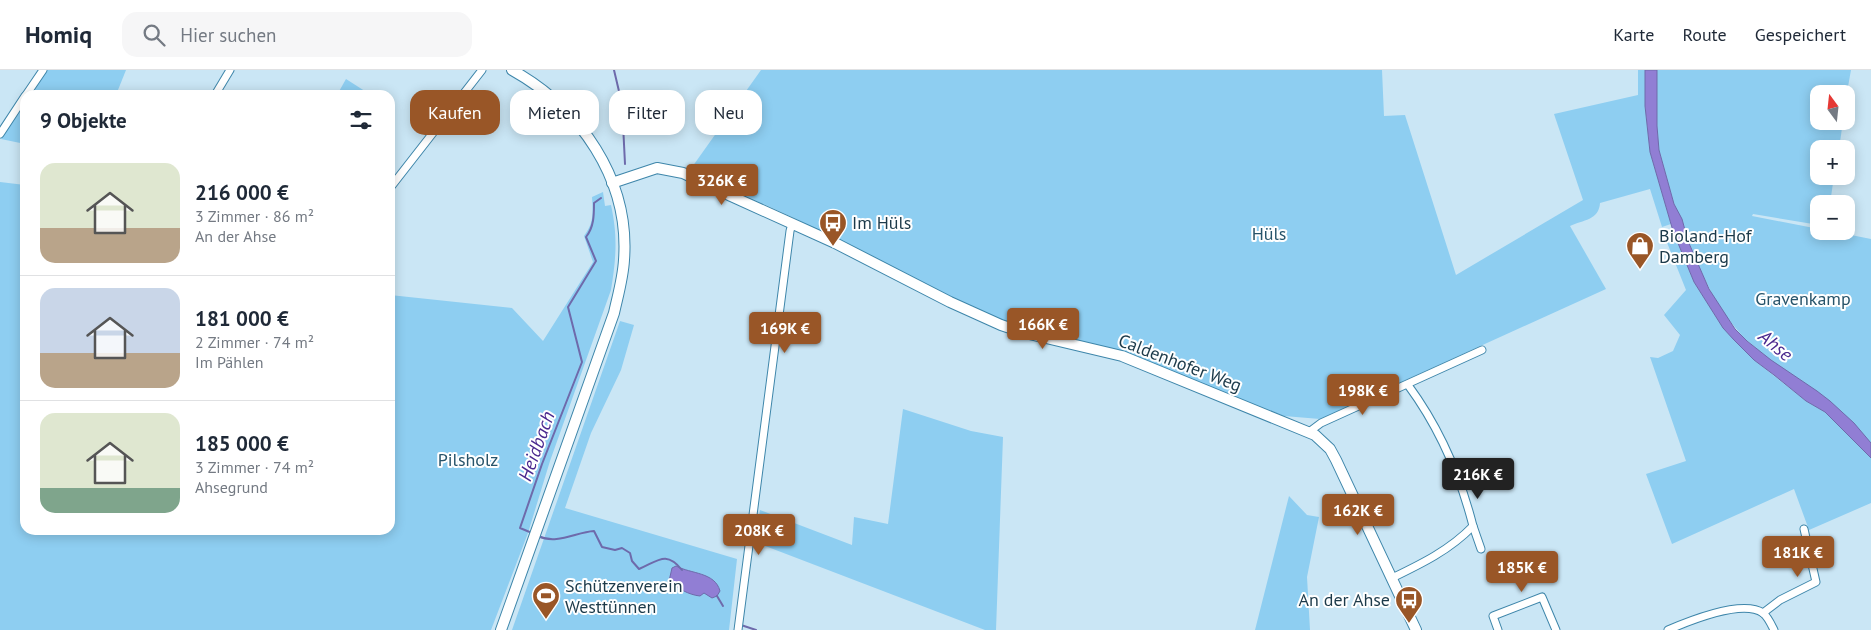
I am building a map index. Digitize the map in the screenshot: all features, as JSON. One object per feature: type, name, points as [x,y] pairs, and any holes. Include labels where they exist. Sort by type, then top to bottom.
[{"type":"main road","points":[[501,630],[614,313],[624,260],[623,227],[612,183],[599,154],[577,122],[553,97],[512,70]]},
{"type":"main road","name":"Caldenhofer Weg","points":[[612,183],[657,168],[675,170],[835,243],[950,302],[1001,325],[1122,356],[1309,432],[1323,441],[1330,449],[1416,630]]},
{"type":"street","points":[[30,90],[43,70]]},
{"type":"street","points":[[218,90],[230,70]]},
{"type":"street","points":[[395,182],[482,70]]},
{"type":"street","points":[[0,134],[20,105]]},
{"type":"street","points":[[738,630],[788,242],[792,224]]},
{"type":"street","points":[[1309,432],[1321,423],[1482,350]]},
{"type":"street","points":[[1408,385],[1427,411],[1446,448],[1467,502],[1481,549]]},
{"type":"street","points":[[1392,578],[1438,554],[1453,544],[1473,526]]},
{"type":"street","points":[[1762,613],[1780,600],[1816,582],[1804,529]]},
{"type":"street","points":[[1498,630],[1493,616],[1542,598],[1556,630]]},
{"type":"street","points":[[1668,630],[1726,611],[1750,610],[1762,613],[1774,630]]},
{"type":"green space","points":[[47,70],[126,70],[118,90],[33,90]]},
{"type":"green space","name":"Hüls","points":[[761,70],[1382,70],[1384,116],[1405,115],[1456,275],[1583,200],[1554,114],[1638,95],[1638,70],[1645,70],[1645,106],[1650,152],[1671,224],[1662,227],[1650,189],[1600,203],[1597,213],[1585,221],[1570,226],[1606,289],[1320,419],[1284,416],[1146,363],[1004,322],[952,300],[794,218],[690,170],[715,135],[762,135],[762,90],[747,90]]},
{"type":"green space","name":"Gravenkamp","points":[[1656,70],[1851,70],[1848,85],[1810,85],[1810,130],[1842,130],[1840,140],[1810,140],[1810,185],[1833,185],[1831,195],[1810,195],[1810,224],[1753,214],[1752,216],[1810,227],[1810,240],[1855,240],[1855,236],[1871,239],[1871,446],[1744,338],[1719,308],[1693,255],[1674,204],[1659,150]]},
{"type":"green space","points":[[346,79],[363,90],[340,90]]},
{"type":"green space","points":[[20,110],[20,143],[1,139]]},
{"type":"green space","name":"Pilsholz","points":[[0,182],[20,184],[20,535],[395,535],[395,296],[512,308],[543,341],[593,262],[584,236],[590,227],[592,218],[592,197],[603,192],[605,206],[611,205],[615,227],[615,258],[611,290],[550,461],[528,533],[491,630],[0,630]]},
{"type":"green space","points":[[1673,231],[1694,282],[1723,328],[1754,360],[1806,401],[1825,412],[1871,458],[1871,503],[1809,530],[1794,489],[1672,544],[1646,474],[1686,461],[1650,357],[1658,358],[1673,351],[1680,335],[1664,315],[1686,290],[1664,235]]},
{"type":"green space","points":[[620,321],[634,325],[621,370],[591,433],[565,508],[737,559],[729,630],[512,630]]},
{"type":"green space","points":[[903,409],[971,431],[1003,437],[996,630],[985,630],[755,542],[760,510],[852,545],[854,517],[888,524]]},
{"type":"green space","points":[[1289,496],[1307,515],[1319,517],[1307,577],[1310,630],[1255,630]]},
{"type":"shaded area","points":[[1645,70],[1657,70],[1659,150],[1674,204],[1682,219],[1688,241],[1709,289],[1735,329],[1747,341],[1771,360],[1817,391],[1854,423],[1871,443],[1871,458],[1825,412],[1806,401],[1754,360],[1723,328],[1694,282],[1673,231],[1650,152],[1645,106]]},
{"type":"shaded area","points":[[676,566],[702,574],[713,580],[720,591],[717,596],[712,598],[704,593],[700,596],[692,594],[672,584],[669,581],[672,568]]},
{"type":"waterway","name":"Heidbach","points":[[614,70],[622,104],[625,164]]},
{"type":"waterway","name":"Heidbach","points":[[532,533],[520,528],[542,464],[582,362],[568,307],[596,261],[586,237],[592,225],[594,203],[601,198]]},
{"type":"waterway","name":"Heidbach","points":[[538,536],[559,539],[594,531],[602,547],[615,550],[622,548],[630,553],[632,561],[639,569],[666,559],[671,560],[682,570]]},
{"type":"waterway","name":"Heidbach","points":[[717,596],[723,606]]},
{"type":"waterway","name":"Heidbach","points":[[741,625],[756,630]]},
{"type":"place","name":"Im Hüls","points":[[833,247]]},
{"type":"place","name":"Bioland-Hof Damberg","points":[[1640,270]]},
{"type":"place","name":"Schützenverein Westtünnen","points":[[546,620]]},
{"type":"place","name":"An der Ahse","points":[[1409,624]]},
{"type":"water label","name":"Ahse","points":[[1776,345]]}]
